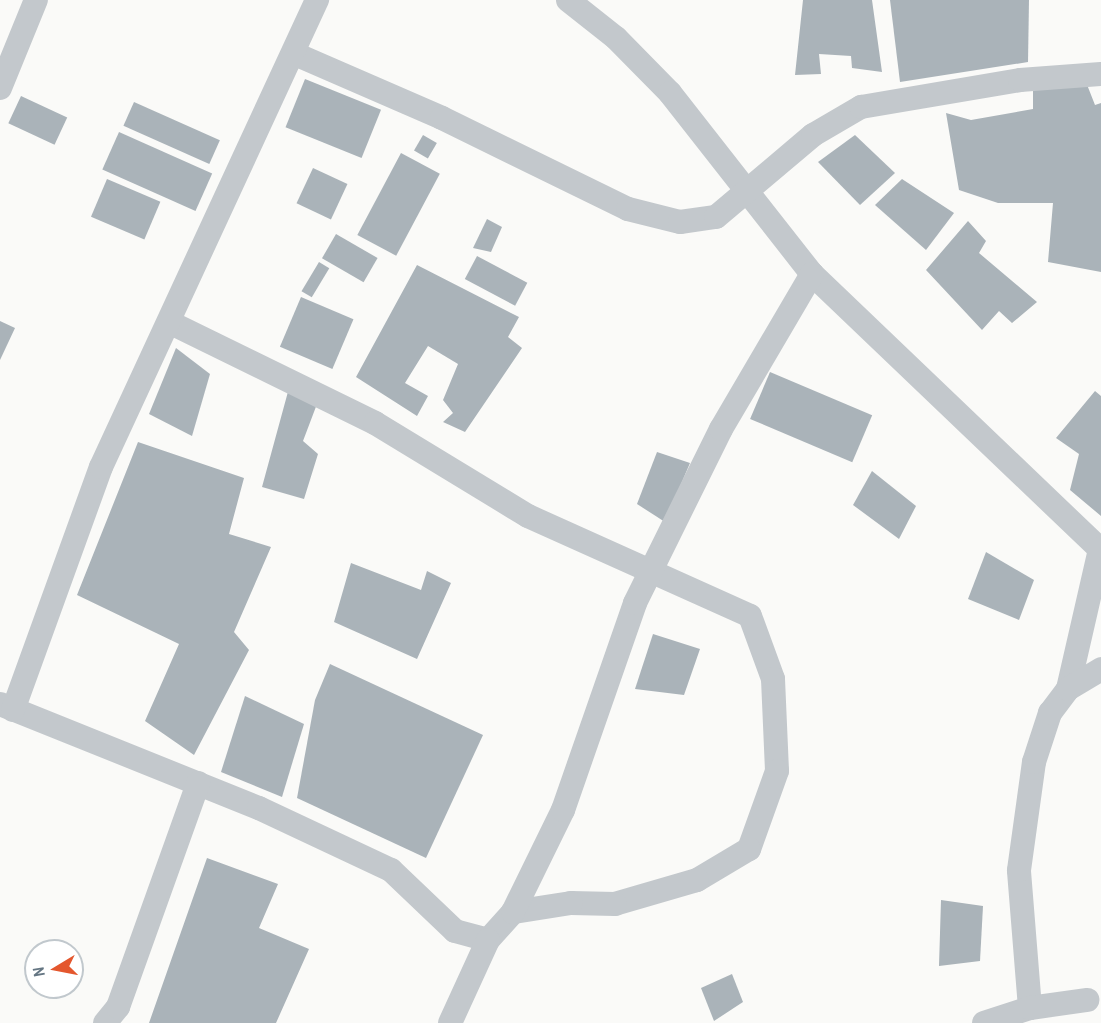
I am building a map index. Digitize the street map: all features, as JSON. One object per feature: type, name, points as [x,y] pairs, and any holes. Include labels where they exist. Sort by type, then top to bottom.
[{"type":"street","points":[[0,88],[36,0]]},
{"type":"street","points":[[317,0],[295,54],[171,323],[101,467],[6,707],[198,783],[391,870],[455,931],[488,940]]},
{"type":"street","points":[[568,0],[616,38],[670,93],[812,274],[1100,549],[1068,689]]},
{"type":"street","points":[[295,54],[442,118],[628,209],[680,222],[717,217],[813,135],[861,107],[1020,80],[1101,74]]},
{"type":"street","points":[[450,1023],[488,940],[513,912],[563,810],[610,668],[636,603],[722,429],[812,274]]},
{"type":"street","points":[[171,323],[375,423],[528,516],[750,616],[773,679],[777,771],[749,849],[698,880],[615,904],[571,903],[513,912]]},
{"type":"street","points":[[1030,1008],[1019,870],[1034,762],[1050,713],[1068,689],[1101,669]]},
{"type":"street","points":[[105,1023],[118,1007],[198,783]]},
{"type":"street","points":[[984,1023],[1030,1008],[1087,1000]]},
{"type":"building","points":[[803,0],[872,0],[882,72],[852,68],[851,56],[819,54],[821,74],[795,75]]},
{"type":"building","points":[[890,0],[1029,0],[1028,62],[900,82]]},
{"type":"building","points":[[1084,77],[1095,105],[1101,103],[1101,272],[1048,262],[1053,203],[998,203],[959,190],[946,113],[971,120],[1033,109],[1033,81]]},
{"type":"building","points":[[305,79],[381,110],[362,158],[286,127]]},
{"type":"building","points":[[21,96],[67,118],[55,145],[8,123]]},
{"type":"building","points":[[134,102],[220,140],[209,164],[123,126]]},
{"type":"building","points":[[119,132],[212,173],[196,211],[102,169]]},
{"type":"building","points":[[423,135],[437,143],[428,159],[414,151]]},
{"type":"building","points":[[855,135],[895,173],[860,205],[818,162]]},
{"type":"building","points":[[401,153],[440,174],[396,256],[357,235]]},
{"type":"building","points":[[313,168],[347,184],[331,219],[297,203]]},
{"type":"building","points":[[107,179],[160,202],[144,239],[91,217]]},
{"type":"building","points":[[902,179],[954,213],[926,250],[875,205]]},
{"type":"building","points":[[487,219],[502,227],[491,252],[473,248]]},
{"type":"building","points":[[968,221],[986,241],[979,253],[1037,302],[1012,323],[999,311],[982,330],[926,270]]},
{"type":"building","points":[[336,234],[378,258],[364,282],[322,258]]},
{"type":"building","points":[[477,256],[527,283],[515,306],[465,279]]},
{"type":"building","points":[[319,262],[329,268],[312,297],[301,291]]},
{"type":"building","points":[[417,265],[519,317],[508,337],[522,348],[465,432],[443,422],[453,413],[443,400],[458,364],[428,346],[405,383],[428,396],[417,416],[356,377]]},
{"type":"building","points":[[301,297],[353,319],[332,369],[280,347]]},
{"type":"building","points":[[0,321],[15,328],[0,360]]},
{"type":"building","points":[[176,348],[210,374],[192,436],[149,414]]},
{"type":"building","points":[[770,372],[872,415],[852,462],[750,419]]},
{"type":"building","points":[[289,388],[317,404],[303,441],[318,454],[304,499],[262,487]]},
{"type":"building","points":[[1095,391],[1101,396],[1101,516],[1070,490],[1079,454],[1056,438]]},
{"type":"building","points":[[138,442],[244,478],[229,534],[271,547],[234,632],[249,650],[194,755],[145,721],[179,644],[77,595]]},
{"type":"building","points":[[657,452],[690,463],[665,522],[637,504]]},
{"type":"building","points":[[872,471],[916,506],[899,539],[853,505]]},
{"type":"building","points":[[986,552],[1034,580],[1019,620],[968,599]]},
{"type":"building","points":[[351,563],[421,590],[427,571],[451,583],[417,659],[334,622]]},
{"type":"building","points":[[653,634],[700,649],[684,695],[635,689]]},
{"type":"building","points":[[330,664],[483,735],[426,858],[297,798],[315,700]]},
{"type":"building","points":[[245,696],[304,724],[282,797],[221,772]]},
{"type":"building","points":[[207,858],[278,884],[259,928],[309,949],[276,1023],[149,1023]]},
{"type":"building","points":[[941,900],[983,906],[980,961],[939,966]]},
{"type":"building","points":[[732,974],[743,1002],[714,1021],[701,988]]}]
